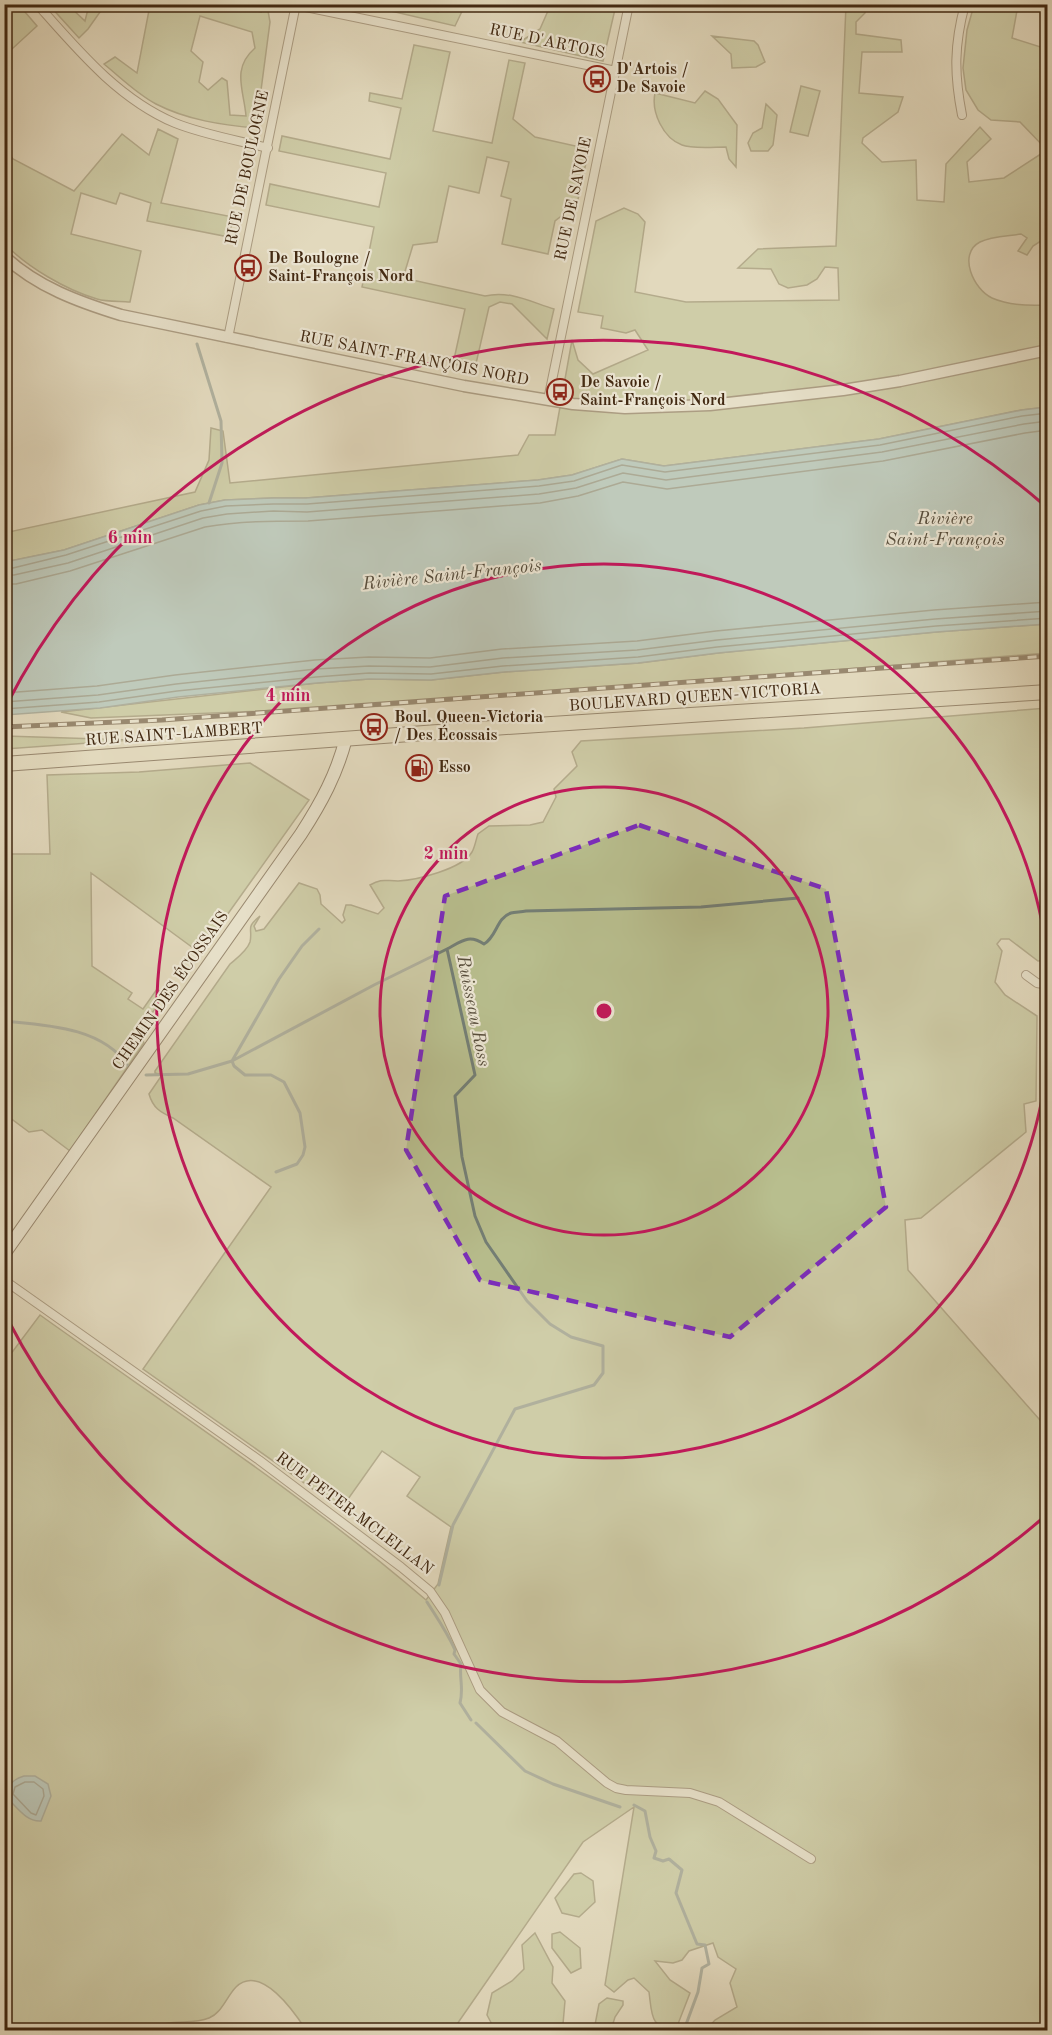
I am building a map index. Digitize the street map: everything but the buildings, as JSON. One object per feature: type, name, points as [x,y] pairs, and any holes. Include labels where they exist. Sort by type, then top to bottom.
[{"type":"main road","name":"BOULEVARD QUEEN-VICTORIA","points":[[346,738],[1047,692]]},
{"type":"main road","name":"RUE SAINT-LAMBERT","points":[[4,764],[346,738]]},
{"type":"main road","name":"CHEMIN DES ÉCOSSAIS","points":[[4,1254],[301,834],[326,793],[346,738]]},
{"type":"street","points":[[37,4],[98,69],[151,111],[193,129],[268,148]]},
{"type":"street","name":"RUE DE SAVOIE","points":[[548,400],[629,4]]},
{"type":"street","points":[[962,115],[956,81],[955,51],[965,4]]},
{"type":"street","name":"RUE DE BOULOGNE","points":[[228,338],[296,5]]},
{"type":"street","name":"RUE D'ARTOIS","points":[[296,5],[616,71]]},
{"type":"street","name":"RUE SAINT-FRANÇOIS NORD","points":[[4,256],[39,282],[72,298],[121,315],[442,382],[601,407],[672,407],[770,399],[900,381],[1047,350]]},
{"type":"street","points":[[1026,975],[1036,983],[1047,984]]},
{"type":"street","name":"RUE PETER-MCLELLAN","points":[[4,1280],[259,1460],[422,1583],[438,1600],[480,1690],[502,1712],[557,1741],[607,1783],[626,1790],[690,1793],[705,1796],[719,1802],[811,1859]]},
{"type":"highlighted area","points":[[639,825],[826,889],[886,1207],[730,1337],[480,1280],[406,1150],[445,896]]},
{"type":"green space","points":[[5,4],[19,5],[37,26],[12,49],[5,40]]},
{"type":"green space","points":[[551,4],[616,5],[603,61],[520,42],[540,29]]},
{"type":"green space","points":[[49,5],[68,5],[85,21],[89,5],[105,5],[79,38]]},
{"type":"green space","points":[[150,5],[234,5],[261,12],[260,5],[267,5],[270,22],[256,128],[205,121],[168,110],[142,96],[104,64],[115,57],[137,73]],"holes":[[[200,16],[252,32],[255,48],[243,64],[241,72],[246,116],[230,115],[227,81],[222,78],[208,90],[199,82],[203,62],[191,51]]]},
{"type":"green space","points":[[402,5],[438,12],[437,5],[465,5],[455,26],[369,6]]},
{"type":"green space","points":[[846,5],[866,5],[865,13],[856,22],[856,34],[901,40],[902,52],[862,52],[859,93],[903,97],[898,112],[863,138],[862,143],[882,162],[916,160],[917,200],[944,202],[946,164],[980,127],[991,139],[967,162],[969,182],[1004,178],[1047,150],[1047,237],[1033,246],[1027,255],[1018,251],[1027,238],[1021,234],[984,240],[973,248],[969,263],[979,288],[992,298],[1019,304],[1047,305],[1047,407],[1021,410],[879,439],[664,466],[622,459],[572,475],[538,480],[306,498],[225,500],[199,505],[64,550],[5,562],[4,533],[195,492],[209,460],[211,428],[223,431],[230,483],[518,455],[529,435],[555,435],[572,340],[578,360],[593,374],[648,350],[635,330],[626,333],[601,328],[603,316],[578,312],[596,221],[624,208],[638,214],[645,222],[635,292],[686,302],[839,300],[838,268],[825,267],[817,279],[807,285],[788,288],[779,284],[771,269],[738,268],[758,249],[836,246]]},
{"type":"green space","points":[[974,5],[1018,5],[1012,38],[1047,49],[1047,150],[1020,122],[991,120],[978,110],[966,90],[963,68],[967,30]]},
{"type":"green space","points":[[712,36],[754,41],[765,62],[756,67],[732,68],[731,54]]},
{"type":"green space","points":[[414,45],[450,52],[433,131],[492,143],[509,60],[525,63],[513,119],[535,137],[589,149],[577,204],[555,221],[548,254],[502,244],[511,199],[501,196],[509,162],[487,157],[479,193],[449,186],[437,242],[413,245],[403,278],[485,296],[511,296],[554,309],[547,339],[512,304],[500,302],[489,307],[475,368],[453,364],[465,309],[362,287],[374,227],[266,205],[270,184],[379,207],[386,173],[279,151],[282,136],[390,159],[401,108],[369,101],[370,93],[402,99]]},
{"type":"green space","points":[[801,86],[820,91],[808,136],[790,132]]},
{"type":"green space","points":[[705,91],[718,99],[737,125],[736,167],[729,159],[726,147],[703,148],[682,145],[669,137],[660,124],[655,108],[655,93],[695,103]]},
{"type":"green space","points":[[766,104],[777,115],[773,145],[768,151],[751,151],[748,143],[753,133],[762,128]]},
{"type":"green space","points":[[158,129],[178,139],[161,203],[233,217],[229,237],[147,221],[151,203],[120,193],[116,204],[81,193],[71,234],[141,251],[130,302],[101,300],[60,284],[14,253],[5,244],[5,149],[13,159],[74,191],[122,134],[149,155]]},
{"type":"green space","points":[[1047,624],[1047,653],[386,706],[91,718],[61,712],[317,683],[369,679],[431,680],[504,672],[639,663],[936,632]]},
{"type":"green space","points":[[1047,708],[1047,960],[1038,961],[1009,939],[1001,939],[997,944],[1002,951],[995,982],[1005,995],[1037,1016],[1036,1101],[1024,1104],[1026,1132],[921,1218],[905,1220],[908,1270],[1047,1428],[1047,2030],[706,2030],[715,2020],[737,2007],[730,1983],[736,1969],[718,1957],[713,1943],[689,1951],[682,1960],[673,1963],[655,1961],[670,1980],[690,1993],[678,2024],[662,2026],[657,2024],[652,2014],[649,1992],[634,1978],[628,1980],[614,1992],[605,1985],[634,1807],[583,1842],[453,2030],[306,2030],[276,1993],[256,1981],[246,1981],[236,1987],[214,2016],[202,2020],[165,2024],[151,2030],[5,2030],[4,1363],[40,1315],[285,1489],[426,1600],[438,1584],[451,1527],[407,1496],[420,1477],[382,1451],[341,1509],[143,1369],[271,1187],[161,1111],[155,1106],[149,1094],[162,1075],[155,1071],[230,964],[249,945],[250,928],[253,923],[260,916],[254,926],[256,931],[264,929],[299,883],[317,889],[321,904],[342,923],[345,920],[343,915],[346,905],[378,914],[384,908],[370,885],[381,881],[398,881],[438,873],[459,864],[473,850],[478,834],[489,826],[530,825],[543,822],[556,797],[554,789],[577,766],[572,752],[581,741],[804,728]]},
{"type":"green space","points":[[5,736],[131,740],[5,749]]},
{"type":"green space","points":[[250,763],[309,800],[200,953],[91,873],[92,966],[132,993],[128,999],[143,1009],[157,989],[164,995],[139,1033],[144,1043],[70,1151],[42,1130],[29,1132],[5,1114],[4,854],[50,854],[47,775],[139,772]]},
{"type":"green space","points":[[581,1873],[593,1881],[595,1902],[579,1917],[562,1913],[555,1898],[574,1874]]},
{"type":"green space","points":[[560,1932],[580,1948],[581,1968],[571,1973],[552,1948],[552,1934]]},
{"type":"green space","points":[[535,1933],[553,1967],[552,1983],[565,2001],[563,2024],[557,2030],[519,2028],[520,2030],[495,2030],[487,2015],[492,1993],[512,1981],[524,1969],[522,1945]]},
{"type":"green space","points":[[607,1998],[623,2001],[623,2005],[615,2017],[611,2030],[594,2030],[599,2004]]},
{"type":"water","name":"Rivière Saint-François","points":[[1047,407],[1047,624],[936,632],[638,663],[504,672],[431,680],[369,679],[317,683],[178,697],[100,708],[5,715],[5,562],[64,550],[199,505],[225,500],[306,498],[538,480],[572,475],[622,459],[664,466],[879,439]]},
{"type":"water","points":[[24,1776],[35,1776],[48,1784],[51,1796],[41,1821],[26,1816],[6,1797],[11,1783]]},
{"type":"waterway","points":[[197,344],[221,421],[222,463],[209,503]]},
{"type":"waterway","points":[[447,949],[470,939],[484,944],[492,937],[502,919],[514,912],[701,907],[798,898]]},
{"type":"waterway","points":[[276,1172],[297,1164],[303,1155],[305,1147],[300,1113],[284,1082],[271,1075],[245,1075],[234,1066],[232,1061],[279,979],[302,946],[319,929]]},
{"type":"waterway","name":"Ruisseau Ross","points":[[146,1075],[188,1074],[232,1061],[447,949],[475,1075],[455,1096],[462,1157],[475,1216],[486,1242],[527,1301],[550,1324],[571,1337],[603,1346],[603,1373],[594,1385],[515,1409],[453,1525],[439,1585]]},
{"type":"waterway","name":"Ruisseau Ross","points":[[4,1021],[38,1024],[72,1030],[89,1036],[104,1043],[128,1066]]},
{"type":"waterway","name":"Ruisseau Ross","points":[[427,1602],[449,1637],[455,1650],[454,1654],[461,1664],[460,1703],[471,1720]]},
{"type":"waterway","name":"Ruisseau Ross","points":[[476,1723],[525,1771],[553,1784],[620,1807]]},
{"type":"waterway","name":"Ruisseau Ross","points":[[634,1805],[645,1811],[650,1837],[656,1851],[654,1858],[663,1861],[669,1859],[682,1870],[676,1893],[697,1944],[705,1945],[709,1964],[702,1968],[698,1992],[684,2030]]},
{"type":"railway","points":[[4,727],[162,720],[1048,656]]},
{"type":"place","name":"D'Artois / De Savoie","points":[[597,79]]},
{"type":"place","name":"De Boulogne / Saint-François Nord","points":[[248,268]]},
{"type":"place","name":"De Savoie / Saint-François Nord","points":[[560,392]]},
{"type":"place","name":"Boul. Queen-Victoria / Des Écossais","points":[[374,727]]},
{"type":"place","name":"Esso","points":[[419,768]]}]
